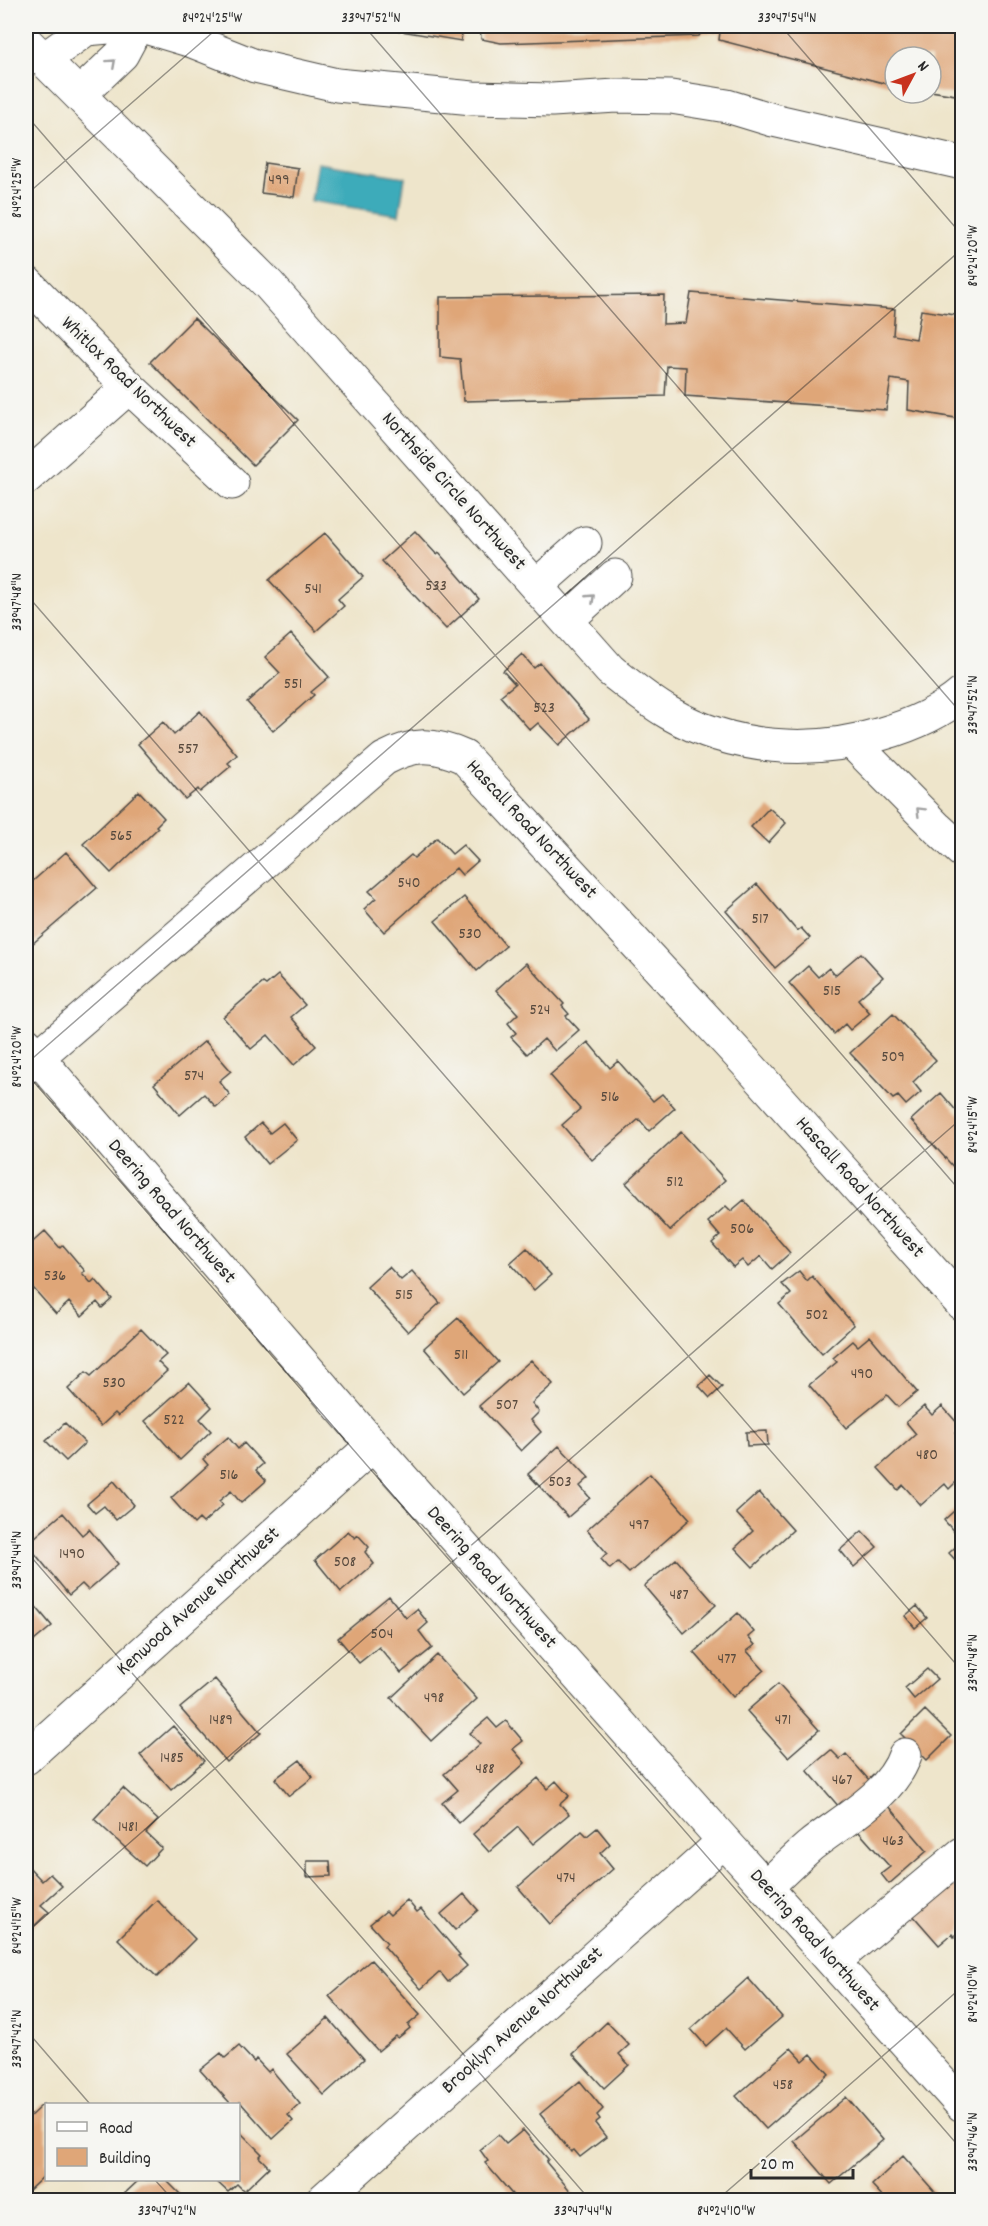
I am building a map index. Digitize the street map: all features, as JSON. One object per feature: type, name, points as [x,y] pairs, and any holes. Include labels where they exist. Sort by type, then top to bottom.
[{"type":"street","points":[[34,51],[86,29],[120,26]]},
{"type":"street","points":[[79,95],[122,54],[137,26]]},
{"type":"street","points":[[142,26],[192,41],[255,66],[337,84],[473,99],[671,97],[727,106],[773,120],[963,163]]},
{"type":"street","name":"Northside Circle Northwest","points":[[34,51],[269,285],[610,670],[639,693],[670,714],[704,730],[740,741],[796,748],[853,743],[907,727],[963,694]]},
{"type":"street","name":"Whitlox Road Northwest","points":[[26,282],[129,387],[232,483]]},
{"type":"street","points":[[26,478],[129,387]]},
{"type":"street","points":[[536,586],[585,543]]},
{"type":"street","points":[[567,620],[615,576]]},
{"type":"street","points":[[853,743],[937,828],[963,851]]},
{"type":"street","name":"Hascall Road Northwest","points":[[29,1056],[384,759],[402,749],[412,747],[444,748],[464,757],[759,1077],[963,1304]]},
{"type":"street","name":"Deering Road Northwest","points":[[29,1056],[724,1840],[963,2105]]},
{"type":"street","name":"Kenwood Avenue Northwest","points":[[26,1758],[373,1445]]},
{"type":"street","points":[[766,1887],[809,1847],[874,1798],[902,1764],[905,1755]]},
{"type":"street","name":"Brooklyn Avenue Northwest","points":[[323,2200],[724,1840]]},
{"type":"street","points":[[833,1962],[963,1854]]},
{"type":"water","points":[[317,163],[405,177],[399,215],[311,201]]},
{"type":"building","points":[[371,26],[463,26],[461,41]]},
{"type":"building","points":[[480,26],[962,26],[962,96],[943,93],[943,45],[883,45],[883,83],[719,40],[720,32],[701,33],[699,36],[501,43],[481,39]]},
{"type":"building","points":[[265,163],[298,168],[294,197],[261,193]]},
{"type":"building","points":[[691,293],[895,309],[893,335],[916,339],[921,310],[962,316],[962,419],[908,410],[909,382],[891,379],[886,410],[685,396],[686,367],[667,366],[665,396],[464,401],[460,359],[440,357],[440,297],[664,295],[663,324],[686,323]]},
{"type":"building","points":[[194,318],[298,420],[253,465],[150,362]]},
{"type":"building","points":[[415,531],[437,555],[439,553],[479,599],[446,629],[382,561]]},
{"type":"building","points":[[325,533],[363,577],[338,599],[344,606],[316,631],[269,580]]},
{"type":"building","points":[[291,634],[329,677],[311,692],[314,695],[273,731],[247,702],[280,673],[265,657]]},
{"type":"building","points":[[522,654],[534,668],[540,663],[589,719],[559,745],[538,723],[530,730],[500,696],[515,684],[503,671]]},
{"type":"building","points":[[200,711],[237,755],[228,763],[231,766],[200,792],[198,789],[185,799],[138,744],[163,722],[174,735]]},
{"type":"building","points":[[139,791],[164,818],[156,826],[158,828],[111,873],[83,844]]},
{"type":"building","points":[[769,808],[786,823],[768,843],[751,827]]},
{"type":"building","points":[[437,838],[452,854],[463,845],[478,861],[462,875],[456,868],[384,932],[364,909],[376,898],[369,891],[411,855],[414,858]]},
{"type":"building","points":[[66,852],[97,888],[31,945],[26,939],[26,887]]},
{"type":"building","points":[[757,884],[797,931],[801,928],[810,938],[775,968],[726,911]]},
{"type":"building","points":[[464,897],[506,946],[477,971],[435,921]]},
{"type":"building","points":[[861,953],[883,977],[858,999],[870,1013],[850,1030],[845,1024],[834,1034],[789,983],[808,966],[818,977],[829,968],[835,975]]},
{"type":"building","points":[[526,963],[564,1004],[562,1006],[569,1014],[566,1016],[579,1030],[555,1051],[544,1039],[527,1054],[511,1037],[516,1033],[508,1023],[518,1014],[496,990]]},
{"type":"building","points":[[278,975],[305,1005],[291,1017],[316,1046],[294,1065],[268,1035],[251,1049],[223,1017],[263,983],[266,985]]},
{"type":"building","points":[[893,1014],[936,1060],[913,1082],[921,1092],[906,1105],[898,1096],[893,1099],[850,1053]]},
{"type":"building","points":[[205,1041],[231,1071],[219,1081],[230,1095],[216,1107],[204,1094],[180,1115],[154,1084]]},
{"type":"building","points":[[588,1042],[610,1068],[618,1061],[653,1101],[662,1094],[675,1108],[649,1131],[639,1119],[592,1160],[562,1125],[580,1109],[550,1075]]},
{"type":"building","points":[[941,1093],[959,1114],[962,1111],[962,1166],[957,1171],[911,1120]]},
{"type":"building","points":[[261,1123],[270,1133],[283,1123],[297,1140],[267,1164],[245,1137]]},
{"type":"building","points":[[681,1132],[725,1180],[670,1231],[626,1183]]},
{"type":"building","points":[[744,1200],[790,1253],[772,1269],[761,1256],[748,1267],[742,1260],[733,1267],[712,1243],[720,1236],[708,1222],[726,1206],[731,1211]]},
{"type":"building","points":[[45,1231],[60,1248],[63,1245],[85,1271],[82,1273],[91,1283],[95,1279],[112,1299],[102,1308],[97,1302],[82,1316],[69,1302],[56,1314],[26,1280],[26,1248]]},
{"type":"building","points":[[527,1248],[551,1275],[534,1290],[510,1263]]},
{"type":"building","points":[[389,1267],[401,1280],[412,1271],[440,1303],[408,1332],[367,1287]]},
{"type":"building","points":[[799,1271],[807,1281],[812,1276],[854,1325],[822,1354],[779,1304],[791,1294],[782,1284]]},
{"type":"building","points":[[458,1318],[498,1362],[463,1393],[424,1348]]},
{"type":"building","points":[[141,1329],[166,1355],[158,1362],[167,1371],[118,1416],[115,1413],[101,1426],[68,1389],[86,1372],[91,1376]]},
{"type":"building","points":[[870,1336],[917,1392],[898,1407],[887,1395],[846,1428],[809,1385],[837,1362],[833,1358],[853,1341],[858,1346]]},
{"type":"building","points":[[531,1360],[553,1384],[532,1403],[539,1412],[531,1420],[541,1432],[521,1451],[479,1406]]},
{"type":"building","points":[[710,1375],[722,1387],[710,1398],[699,1386]]},
{"type":"building","points":[[189,1382],[212,1407],[200,1419],[211,1431],[180,1460],[145,1421]]},
{"type":"building","points":[[924,1406],[932,1415],[942,1406],[961,1427],[955,1433],[962,1442],[962,1476],[949,1489],[945,1484],[921,1505],[903,1485],[898,1490],[878,1468],[916,1434],[906,1422]]},
{"type":"building","points":[[65,1423],[85,1443],[66,1461],[46,1441]]},
{"type":"building","points":[[767,1431],[768,1445],[747,1446],[746,1432]]},
{"type":"building","points":[[228,1437],[238,1449],[244,1443],[263,1464],[256,1470],[266,1481],[241,1503],[231,1491],[219,1501],[223,1505],[203,1523],[199,1519],[194,1524],[171,1498],[208,1465],[203,1459]]},
{"type":"building","points":[[559,1446],[589,1478],[580,1486],[590,1498],[568,1517],[528,1474]]},
{"type":"building","points":[[650,1474],[690,1519],[629,1573],[618,1562],[610,1569],[601,1559],[607,1553],[587,1530]]},
{"type":"building","points":[[114,1481],[134,1505],[116,1520],[104,1506],[95,1513],[87,1504]]},
{"type":"building","points":[[759,1492],[793,1530],[753,1567],[735,1548],[753,1531],[736,1513]]},
{"type":"building","points":[[962,1504],[962,1541],[944,1520]]},
{"type":"building","points":[[63,1513],[82,1535],[89,1529],[118,1564],[88,1590],[82,1584],[69,1595],[27,1544]]},
{"type":"building","points":[[348,1531],[355,1538],[358,1535],[369,1547],[365,1552],[374,1564],[341,1592],[315,1560]]},
{"type":"building","points":[[862,1531],[877,1547],[854,1567],[840,1550]]},
{"type":"building","points":[[962,1541],[962,1567],[949,1553]]},
{"type":"building","points":[[676,1559],[716,1605],[684,1633],[644,1586]]},
{"type":"building","points":[[26,1595],[52,1626],[29,1645],[26,1642]]},
{"type":"building","points":[[389,1596],[406,1618],[417,1609],[428,1623],[419,1631],[432,1648],[401,1673],[379,1647],[359,1663],[338,1638]]},
{"type":"building","points":[[917,1606],[927,1618],[915,1628],[905,1616]]},
{"type":"building","points":[[738,1613],[754,1632],[748,1637],[755,1645],[747,1651],[764,1670],[733,1697],[694,1652]]},
{"type":"building","points":[[437,1655],[477,1699],[431,1741],[391,1698]]},
{"type":"building","points":[[927,1669],[937,1679],[914,1699],[905,1688]]},
{"type":"building","points":[[215,1679],[261,1733],[227,1762],[180,1708]]},
{"type":"building","points":[[778,1684],[819,1730],[788,1757],[747,1711]]},
{"type":"building","points":[[925,1710],[951,1736],[927,1760],[901,1734]]},
{"type":"building","points":[[488,1718],[497,1728],[506,1721],[523,1741],[513,1749],[525,1763],[459,1823],[442,1803],[458,1790],[444,1774],[480,1744],[470,1733]]},
{"type":"building","points":[[173,1726],[204,1761],[171,1790],[140,1755]]},
{"type":"building","points":[[831,1750],[840,1759],[846,1754],[877,1789],[847,1816],[807,1770]]},
{"type":"building","points":[[300,1760],[313,1777],[289,1796],[275,1779]]},
{"type":"building","points":[[538,1778],[547,1789],[556,1781],[569,1796],[560,1804],[569,1814],[533,1844],[518,1827],[489,1852],[473,1834]]},
{"type":"building","points":[[123,1788],[158,1820],[146,1833],[162,1848],[145,1866],[94,1819]]},
{"type":"building","points":[[888,1805],[927,1851],[889,1884],[881,1874],[890,1867],[858,1831]]},
{"type":"building","points":[[597,1828],[610,1844],[600,1853],[613,1869],[550,1924],[518,1887],[582,1831],[587,1836]]},
{"type":"building","points":[[307,1861],[330,1861],[331,1876],[307,1877]]},
{"type":"building","points":[[26,1864],[42,1881],[50,1874],[62,1886],[41,1905],[49,1912],[33,1927],[26,1919]]},
{"type":"building","points":[[962,1867],[962,1929],[954,1937],[952,1934],[939,1945],[911,1913]]},
{"type":"building","points":[[464,1894],[478,1910],[455,1930],[441,1914]]},
{"type":"building","points":[[157,1900],[195,1939],[157,1977],[118,1939]]},
{"type":"building","points":[[407,1900],[417,1912],[421,1909],[467,1966],[448,1982],[440,1972],[421,1989],[384,1946],[387,1943],[370,1924],[386,1911],[390,1915]]},
{"type":"building","points":[[371,1960],[420,2015],[408,2025],[410,2028],[378,2051],[329,1996]]},
{"type":"building","points":[[748,1978],[782,2017],[745,2049],[726,2028],[706,2046],[691,2029]]},
{"type":"building","points":[[328,2018],[364,2059],[324,2095],[287,2054]]},
{"type":"building","points":[[607,2022],[629,2045],[619,2054],[629,2065],[604,2088],[573,2054]]},
{"type":"building","points":[[239,2046],[254,2062],[256,2059],[268,2072],[271,2069],[300,2104],[288,2115],[293,2121],[273,2139],[240,2102],[230,2103],[200,2070],[221,2053],[225,2058]]},
{"type":"building","points":[[791,2048],[803,2061],[811,2054],[829,2074],[766,2129],[736,2096]]},
{"type":"building","points":[[580,2081],[603,2109],[597,2115],[600,2119],[595,2123],[606,2137],[580,2157],[574,2150],[571,2152],[540,2114]]},
{"type":"building","points":[[846,2097],[883,2140],[831,2184],[794,2141]]},
{"type":"building","points":[[43,2104],[45,2107],[45,2175],[28,2191],[26,2188],[26,2120]]},
{"type":"building","points":[[523,2130],[578,2200],[517,2200],[485,2163],[488,2161],[480,2150],[498,2135],[506,2144]]},
{"type":"building","points":[[240,2132],[262,2154],[259,2157],[269,2167],[244,2191],[237,2184],[228,2192],[216,2181],[240,2181]]},
{"type":"building","points":[[903,2156],[940,2200],[886,2200],[872,2185]]},
{"type":"building","points":[[138,2181],[167,2181],[186,2200],[127,2200],[122,2196]]}]
